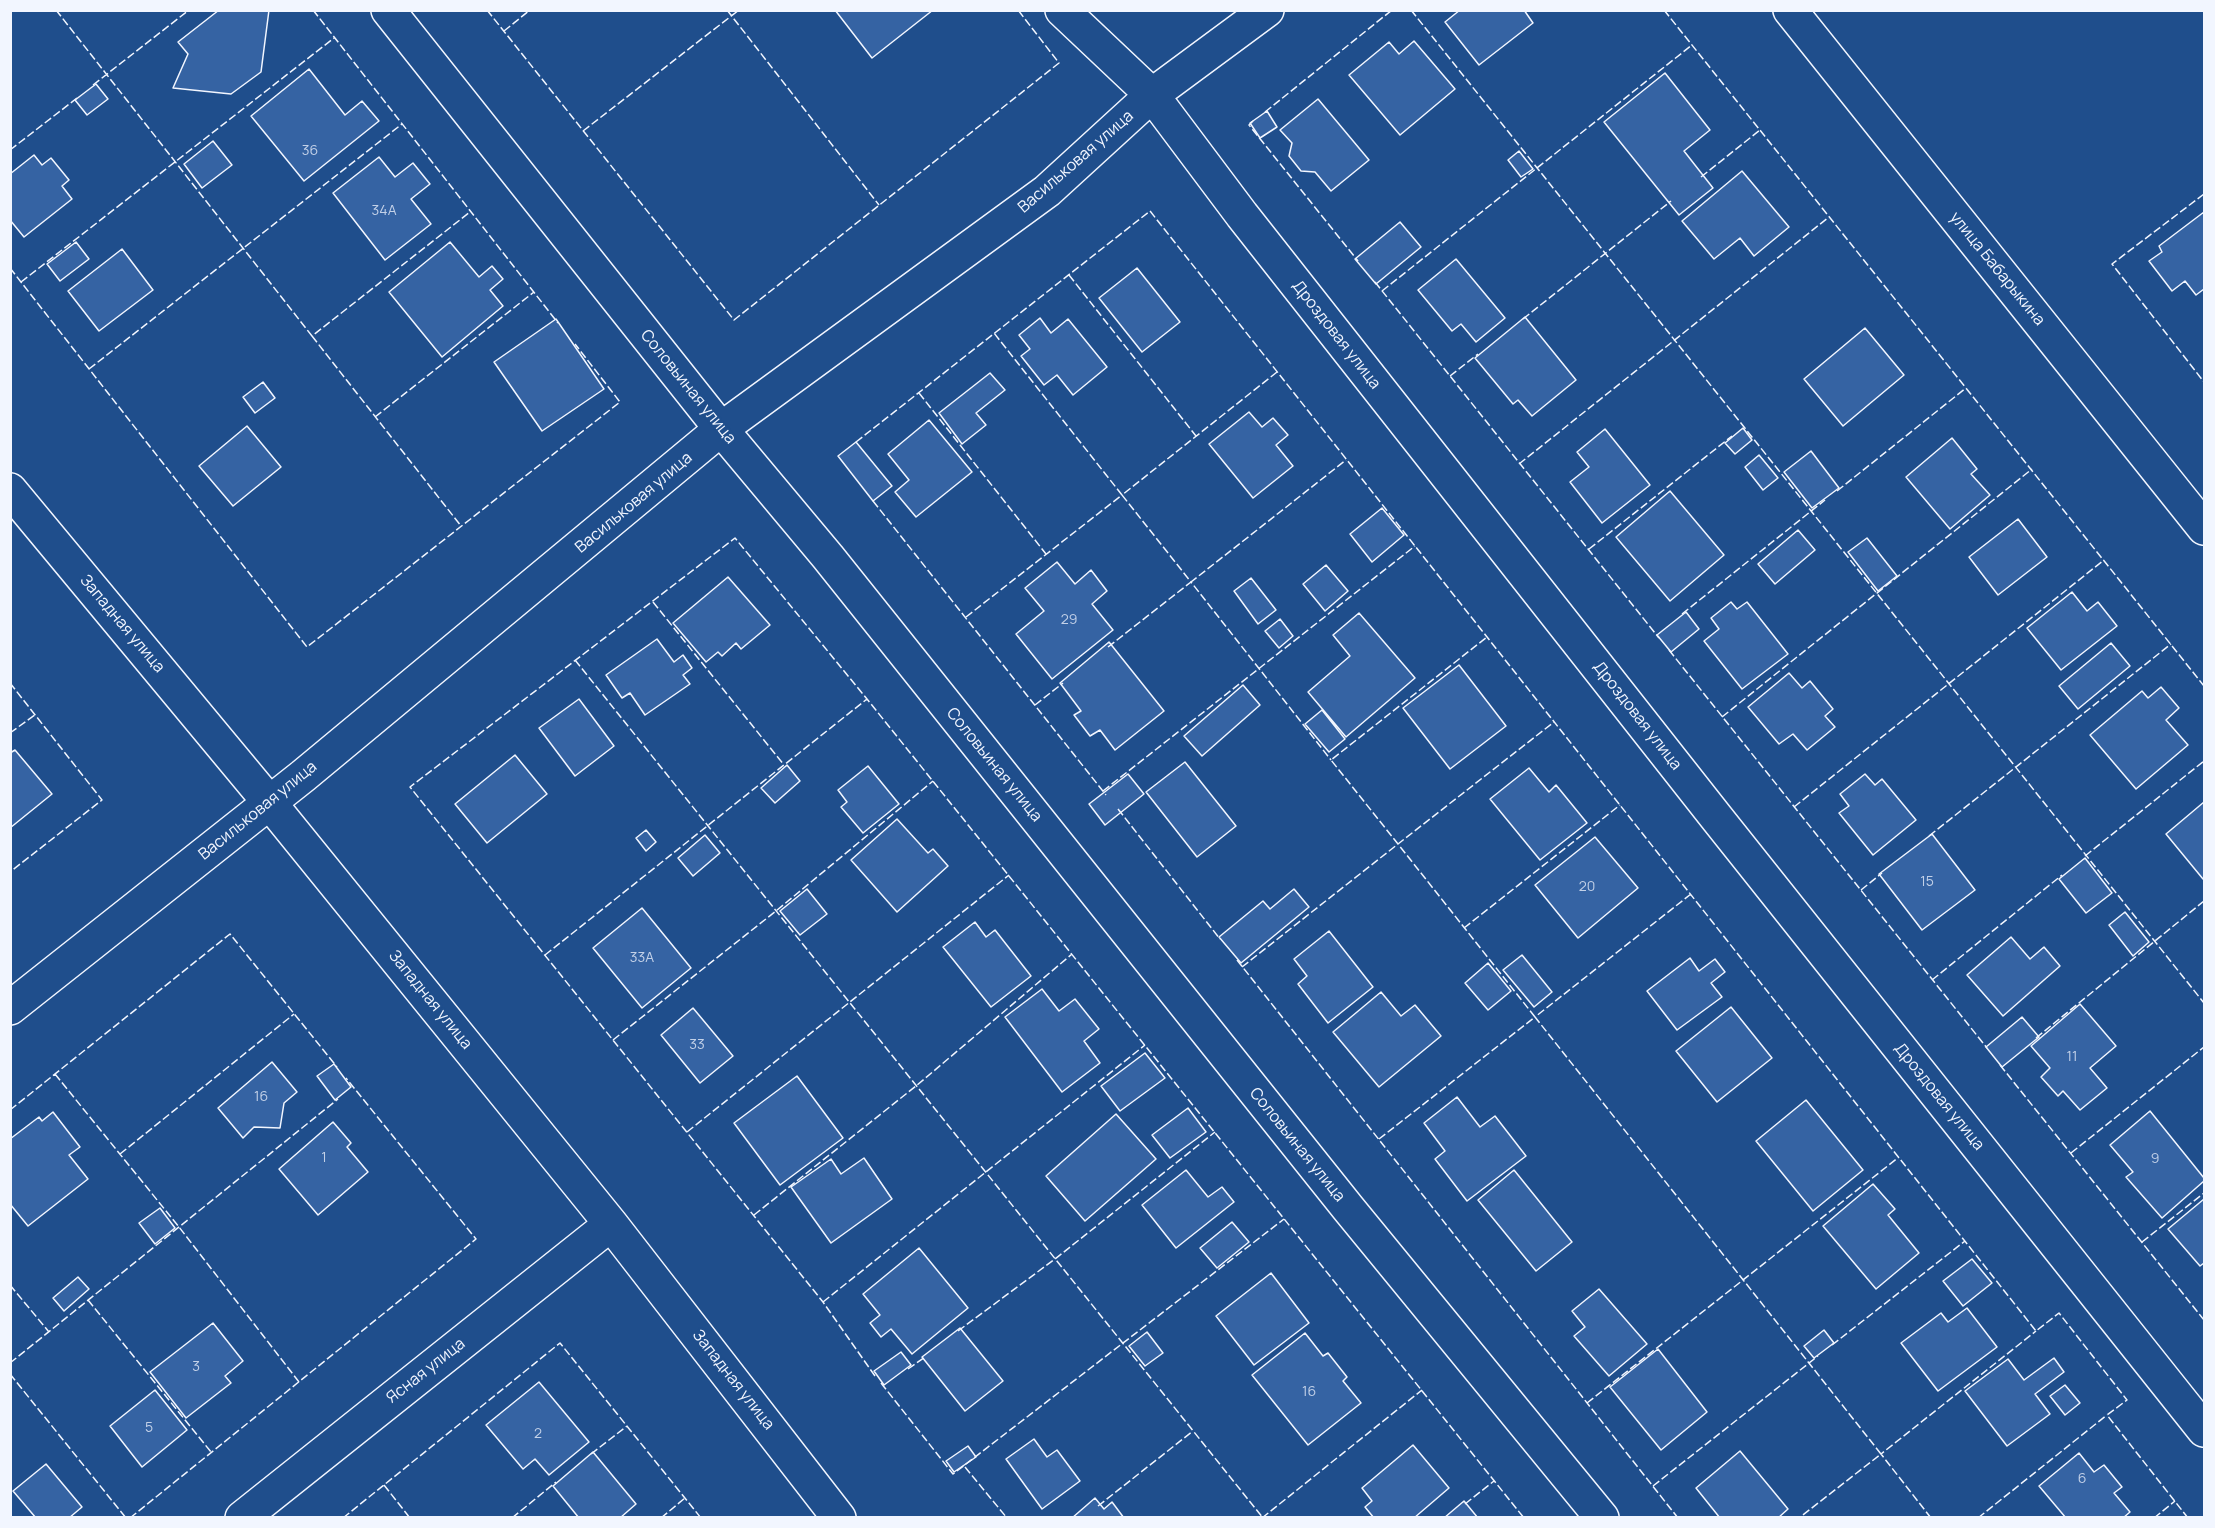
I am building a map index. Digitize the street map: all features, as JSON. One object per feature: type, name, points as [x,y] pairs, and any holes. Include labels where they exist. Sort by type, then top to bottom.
[{"type":"street","name":"Соловьиная улица","points":[[388,10],[721,429],[828,557],[1347,1209],[1602,1518]]},
{"type":"street","name":"Дроздовая улица","points":[[1062,10],[1152,95],[1242,215],[1568,629],[2205,1430]]},
{"type":"street","name":"Васильковая улица","points":[[10,1008],[269,802],[721,429],[1047,191],[1152,95],[1267,10]]},
{"type":"street","name":"улица Бабарыкина","points":[[1790,10],[2205,528]]},
{"type":"street","name":"Западная улица","points":[[10,490],[269,802],[611,1224],[839,1518]]},
{"type":"street","name":"Ясная улица","points":[[242,1518],[611,1224]]},
{"type":"building","points":[[219,10],[269,10],[261,72],[231,94],[173,88],[188,54],[178,42]]},
{"type":"building","points":[[835,10],[933,10],[872,58]]},
{"type":"building","points":[[1460,10],[1524,10],[1533,23],[1479,65],[1445,22]]},
{"type":"building","points":[[1414,41],[1455,89],[1400,135],[1349,75],[1389,42],[1399,54]]},
{"type":"building","points":[[309,69],[345,115],[362,101],[379,121],[304,181],[251,116]]},
{"type":"building","points":[[1665,73],[1710,130],[1684,151],[1713,188],[1679,215],[1604,122]]},
{"type":"building","points":[[96,84],[108,99],[87,115],[75,100]]},
{"type":"building","points":[[1318,99],[1369,160],[1331,191],[1315,172],[1301,171],[1289,156],[1292,143],[1280,130]]},
{"type":"building","points":[[1267,111],[1277,127],[1260,138],[1250,123]]},
{"type":"building","points":[[213,141],[232,165],[202,188],[184,164]]},
{"type":"building","points":[[1519,151],[1533,169],[1521,177],[1508,160]]},
{"type":"building","points":[[34,155],[42,165],[51,158],[69,180],[62,186],[72,199],[24,237],[10,220],[10,174]]},
{"type":"building","points":[[379,157],[395,177],[413,163],[430,184],[411,199],[431,224],[385,260],[333,193]]},
{"type":"building","points":[[1742,171],[1789,227],[1754,256],[1740,238],[1714,259],[1682,221]]},
{"type":"building","points":[[2204,212],[2204,289],[2196,295],[2185,281],[2172,291],[2149,261],[2162,252],[2159,246]]},
{"type":"building","points":[[1400,222],[1421,247],[1376,284],[1355,259]]},
{"type":"building","points":[[76,242],[89,259],[60,281],[47,264]]},
{"type":"building","points":[[450,242],[479,277],[492,266],[503,279],[490,290],[503,306],[442,357],[389,292]]},
{"type":"building","points":[[122,249],[153,290],[99,331],[68,291]]},
{"type":"building","points":[[1456,259],[1505,318],[1476,342],[1461,324],[1452,331],[1418,290]]},
{"type":"building","points":[[1137,268],[1180,322],[1142,352],[1099,298]]},
{"type":"building","points":[[1525,317],[1576,380],[1532,416],[1518,400],[1513,404],[1475,358]]},
{"type":"building","points":[[1040,318],[1051,333],[1068,319],[1107,367],[1073,395],[1057,375],[1044,385],[1021,356],[1030,349],[1019,335]]},
{"type":"building","points":[[556,319],[604,389],[542,431],[494,362]]},
{"type":"building","points":[[1865,328],[1904,375],[1843,426],[1804,379]]},
{"type":"building","points":[[990,373],[1005,390],[976,413],[986,425],[962,444],[939,413]]},
{"type":"building","points":[[263,382],[275,398],[255,413],[243,397]]},
{"type":"building","points":[[1249,412],[1262,427],[1273,418],[1288,435],[1276,445],[1293,466],[1253,498],[1209,444]]},
{"type":"building","points":[[929,420],[972,472],[916,517],[895,492],[909,480],[888,454]]},
{"type":"building","points":[[247,426],[281,467],[233,506],[199,466]]},
{"type":"building","points":[[1743,428],[1752,440],[1735,454],[1725,443]]},
{"type":"building","points":[[1605,429],[1650,485],[1602,523],[1570,482],[1589,467],[1577,452]]},
{"type":"building","points":[[1952,438],[1977,469],[1971,474],[1990,495],[1950,529],[1906,477]]},
{"type":"building","points":[[856,442],[892,486],[873,501],[838,456]]},
{"type":"building","points":[[1811,451],[1839,488],[1812,508],[1784,472]]},
{"type":"building","points":[[1759,455],[1778,478],[1763,490],[1745,467]]},
{"type":"building","points":[[1670,491],[1724,555],[1670,601],[1616,537]]},
{"type":"building","points":[[1382,508],[1404,535],[1372,562],[1350,534]]},
{"type":"building","points":[[2018,519],[2047,557],[1998,595],[1969,557]]},
{"type":"building","points":[[1798,530],[1815,550],[1775,584],[1758,564]]},
{"type":"building","points":[[1867,538],[1897,576],[1878,591],[1848,552]]},
{"type":"building","points":[[1057,562],[1075,584],[1091,570],[1107,591],[1092,604],[1113,630],[1052,679],[1016,634],[1044,611],[1025,588]]},
{"type":"building","points":[[1326,565],[1348,591],[1325,611],[1303,584]]},
{"type":"building","points":[[728,577],[770,625],[741,649],[736,643],[722,656],[718,652],[706,662],[673,623]]},
{"type":"building","points":[[1251,578],[1276,610],[1258,624],[1234,591]]},
{"type":"building","points":[[2072,592],[2087,611],[2098,602],[2117,626],[2061,670],[2027,628]]},
{"type":"building","points":[[1731,602],[1737,609],[1747,602],[1788,654],[1742,689],[1704,641],[1719,629],[1711,618]]},
{"type":"building","points":[[1686,612],[1699,629],[1671,652],[1657,635]]},
{"type":"building","points":[[1359,613],[1415,678],[1346,737],[1308,692],[1350,656],[1333,635]]},
{"type":"building","points":[[1280,619],[1293,636],[1279,648],[1265,631]]},
{"type":"building","points":[[657,639],[674,662],[683,655],[692,668],[683,675],[690,684],[645,715],[630,693],[622,698],[606,675]]},
{"type":"building","points":[[1109,642],[1164,711],[1115,750],[1100,730],[1090,736],[1074,715],[1081,711],[1060,683]]},
{"type":"building","points":[[2111,643],[2130,666],[2078,709],[2059,686]]},
{"type":"building","points":[[1459,665],[1506,726],[1450,769],[1403,708]]},
{"type":"building","points":[[1789,673],[1802,688],[1810,681],[1833,709],[1825,716],[1835,727],[1807,750],[1793,734],[1779,744],[1748,707]]},
{"type":"building","points":[[1243,685],[1260,705],[1202,756],[1184,736]]},
{"type":"building","points":[[2161,687],[2179,708],[2166,720],[2188,745],[2136,789],[2090,735],[2142,691],[2148,698]]},
{"type":"building","points":[[579,699],[614,746],[575,776],[539,728]]},
{"type":"building","points":[[1322,710],[1345,739],[1329,752],[1305,724]]},
{"type":"building","points":[[15,750],[52,794],[10,828],[10,753]]},
{"type":"building","points":[[515,755],[547,794],[487,843],[455,804]]},
{"type":"building","points":[[1185,762],[1236,826],[1197,857],[1146,792]]},
{"type":"building","points":[[787,765],[800,781],[775,803],[761,788]]},
{"type":"building","points":[[868,766],[899,804],[863,833],[841,807],[847,802],[838,790]]},
{"type":"building","points":[[1529,768],[1549,792],[1556,785],[1587,823],[1540,860],[1490,799]]},
{"type":"building","points":[[1128,774],[1144,794],[1105,825],[1089,804]]},
{"type":"building","points":[[1865,774],[1875,785],[1882,779],[1916,820],[1873,855],[1839,813],[1849,806],[1840,794]]},
{"type":"building","points":[[2204,802],[2204,878],[2203,879],[2166,834]]},
{"type":"building","points":[[897,819],[928,853],[933,849],[948,866],[897,912],[851,860]]},
{"type":"building","points":[[646,830],[656,842],[646,851],[636,838]]},
{"type":"building","points":[[1932,834],[1975,890],[1922,930],[1879,874]]},
{"type":"building","points":[[705,835],[720,853],[693,876],[678,858]]},
{"type":"building","points":[[1595,837],[1638,888],[1578,938],[1535,885]]},
{"type":"building","points":[[2085,858],[2112,893],[2086,913],[2059,879]]},
{"type":"building","points":[[807,889],[827,914],[800,935],[780,911]]},
{"type":"building","points":[[1294,889],[1309,907],[1241,963],[1219,937],[1263,901],[1270,909]]},
{"type":"building","points":[[642,908],[691,968],[642,1008],[593,948]]},
{"type":"building","points":[[2125,912],[2149,942],[2133,956],[2109,925]]},
{"type":"building","points":[[975,922],[986,937],[995,930],[1031,976],[991,1007],[943,947]]},
{"type":"building","points":[[1329,931],[1373,987],[1328,1023],[1298,984],[1307,976],[1294,959]]},
{"type":"building","points":[[2011,937],[2030,959],[2044,947],[2060,966],[2003,1016],[1967,975]]},
{"type":"building","points":[[1522,955],[1552,992],[1534,1007],[1503,970]]},
{"type":"building","points":[[1690,958],[1699,971],[1715,959],[1725,972],[1711,983],[1722,997],[1677,1030],[1647,991]]},
{"type":"building","points":[[1488,963],[1511,991],[1488,1010],[1465,983]]},
{"type":"building","points":[[1042,989],[1059,1011],[1075,999],[1099,1029],[1084,1041],[1100,1063],[1062,1092],[1005,1017]]},
{"type":"building","points":[[1381,992],[1401,1016],[1415,1005],[1441,1036],[1379,1087],[1333,1032]]},
{"type":"building","points":[[2080,1004],[2116,1046],[2090,1068],[2107,1088],[2080,1110],[2063,1091],[2058,1096],[2041,1077],[2050,1068],[2031,1046]]},
{"type":"building","points":[[1731,1007],[1772,1058],[1717,1102],[1676,1051]]},
{"type":"building","points":[[693,1008],[733,1056],[700,1083],[661,1035]]},
{"type":"building","points":[[2022,1017],[2039,1037],[2002,1067],[1986,1047]]},
{"type":"building","points":[[1145,1053],[1165,1078],[1120,1111],[1101,1086]]},
{"type":"building","points":[[272,1062],[297,1092],[284,1103],[280,1128],[254,1127],[243,1138],[218,1108]]},
{"type":"building","points":[[334,1064],[351,1087],[335,1100],[317,1076]]},
{"type":"building","points":[[797,1076],[843,1138],[780,1185],[734,1123]]},
{"type":"building","points":[[1457,1097],[1480,1127],[1495,1116],[1526,1156],[1467,1201],[1435,1159],[1445,1151],[1424,1123]]},
{"type":"building","points":[[1806,1100],[1863,1170],[1813,1211],[1756,1141]]},
{"type":"building","points":[[1188,1108],[1206,1132],[1170,1158],[1152,1135]]},
{"type":"building","points":[[2150,1111],[2204,1178],[2204,1181],[2162,1218],[2126,1177],[2133,1172],[2110,1145]]},
{"type":"building","points":[[53,1112],[80,1147],[69,1155],[88,1179],[28,1226],[10,1204],[10,1139],[39,1117],[42,1121]]},
{"type":"building","points":[[1116,1114],[1156,1159],[1085,1221],[1046,1176]]},
{"type":"building","points":[[333,1122],[351,1143],[347,1147],[368,1172],[318,1215],[279,1169]]},
{"type":"building","points":[[864,1158],[892,1199],[831,1243],[791,1187],[831,1159],[841,1174]]},
{"type":"building","points":[[1186,1170],[1208,1197],[1222,1187],[1234,1202],[1176,1248],[1142,1205]]},
{"type":"building","points":[[1514,1170],[1572,1242],[1536,1271],[1478,1200]]},
{"type":"building","points":[[1873,1184],[1895,1209],[1888,1215],[1919,1253],[1876,1289],[1823,1226]]},
{"type":"building","points":[[2204,1199],[2204,1263],[2200,1266],[2168,1229]]},
{"type":"building","points":[[160,1208],[175,1228],[155,1244],[139,1223]]},
{"type":"building","points":[[1232,1222],[1249,1242],[1217,1268],[1200,1248]]},
{"type":"building","points":[[919,1248],[968,1308],[912,1354],[891,1329],[881,1337],[870,1323],[880,1315],[863,1294]]},
{"type":"building","points":[[1972,1259],[1992,1283],[1963,1306],[1943,1281]]},
{"type":"building","points":[[1271,1273],[1309,1323],[1254,1365],[1216,1316]]},
{"type":"building","points":[[78,1277],[89,1289],[64,1311],[53,1298]]},
{"type":"building","points":[[1599,1289],[1647,1344],[1609,1376],[1574,1336],[1585,1327],[1572,1311]]},
{"type":"building","points":[[1967,1308],[1997,1347],[1938,1391],[1901,1343],[1941,1313],[1948,1322]]},
{"type":"building","points":[[213,1323],[243,1361],[225,1376],[231,1383],[186,1418],[150,1372]]},
{"type":"building","points":[[960,1328],[1003,1381],[965,1411],[922,1357]]},
{"type":"building","points":[[1824,1330],[1834,1343],[1814,1358],[1804,1346]]},
{"type":"building","points":[[1147,1332],[1163,1353],[1145,1366],[1129,1346]]},
{"type":"building","points":[[1305,1333],[1323,1356],[1328,1353],[1347,1377],[1343,1381],[1361,1403],[1308,1445],[1252,1375]]},
{"type":"building","points":[[1658,1349],[1707,1412],[1661,1450],[1610,1387]]},
{"type":"building","points":[[901,1352],[911,1365],[884,1385],[874,1371]]},
{"type":"building","points":[[2054,1358],[2064,1372],[2035,1394],[2050,1414],[2007,1446],[1965,1391],[2008,1359],[2024,1380]]},
{"type":"building","points":[[539,1382],[589,1442],[549,1475],[535,1459],[523,1469],[486,1425]]},
{"type":"building","points":[[2065,1385],[2080,1403],[2065,1415],[2050,1396]]},
{"type":"building","points":[[155,1390],[187,1430],[142,1467],[110,1426]]},
{"type":"building","points":[[1034,1439],[1047,1457],[1057,1450],[1080,1481],[1042,1509],[1006,1459]]},
{"type":"building","points":[[1413,1445],[1449,1488],[1414,1518],[1374,1518],[1365,1507],[1372,1501],[1362,1488]]},
{"type":"building","points":[[968,1446],[976,1457],[954,1472],[946,1461]]},
{"type":"building","points":[[1740,1451],[1788,1509],[1778,1518],[1720,1518],[1696,1488]]},
{"type":"building","points":[[593,1452],[636,1504],[620,1518],[579,1518],[553,1486]]},
{"type":"building","points":[[2079,1453],[2094,1472],[2104,1465],[2122,1487],[2114,1493],[2130,1512],[2123,1518],[2066,1518],[2039,1486]]},
{"type":"building","points":[[46,1464],[82,1507],[69,1518],[36,1518],[13,1491]]},
{"type":"building","points":[[1095,1498],[1104,1509],[1112,1502],[1124,1518],[1072,1518]]},
{"type":"building","points":[[1464,1501],[1478,1518],[1444,1518]]},
{"type":"fence","points":[[56,10],[312,336],[470,212]]},
{"type":"fence","points":[[93,85],[189,10]]},
{"type":"fence","points":[[313,10],[558,323]]},
{"type":"fence","points":[[487,10],[734,320],[1059,63],[1018,10]]},
{"type":"fence","points":[[504,31],[530,10]]},
{"type":"fence","points":[[727,10],[879,205]]},
{"type":"fence","points":[[583,131],[739,10]]},
{"type":"fence","points":[[1265,112],[1392,10]]},
{"type":"fence","points":[[1411,10],[2204,1003]]},
{"type":"fence","points":[[1664,10],[2204,686]]},
{"type":"fence","points":[[21,282],[334,38]]},
{"type":"fence","points":[[1382,291],[1692,45]]},
{"type":"fence","points":[[10,150],[77,98]]},
{"type":"fence","points":[[1253,121],[1249,125],[1358,261]]},
{"type":"fence","points":[[89,369],[402,124]]},
{"type":"fence","points":[[1701,177],[1760,130]]},
{"type":"fence","points":[[2204,194],[2112,264],[2204,382]]},
{"type":"fence","points":[[1523,319],[1671,201]]},
{"type":"fence","points":[[856,442],[1150,211],[2036,1331],[2059,1313],[2127,1400],[2107,1415],[2188,1518]]},
{"type":"fence","points":[[1519,464],[1829,217]]},
{"type":"fence","points":[[10,268],[307,647],[620,402],[575,344]]},
{"type":"fence","points":[[1069,275],[1196,436]]},
{"type":"fence","points":[[1375,282],[1659,638]]},
{"type":"fence","points":[[375,417],[534,292]]},
{"type":"fence","points":[[966,617],[1122,495],[994,333]]},
{"type":"fence","points":[[312,336],[461,526]]},
{"type":"fence","points":[[1450,376],[1478,354]]},
{"type":"fence","points":[[1277,372],[1122,495],[1191,582],[1346,460]]},
{"type":"fence","points":[[1837,491],[1966,388]]},
{"type":"fence","points":[[919,393],[1046,554]]},
{"type":"fence","points":[[1589,549],[1732,436]]},
{"type":"fence","points":[[1722,717],[2032,469]]},
{"type":"fence","points":[[1682,614],[1825,500]]},
{"type":"fence","points":[[873,501],[1106,795]]},
{"type":"fence","points":[[875,1376],[823,1302],[410,787],[735,538],[867,699],[1524,1518]]},
{"type":"fence","points":[[1103,791],[1415,546]]},
{"type":"fence","points":[[1794,807],[2104,560]]},
{"type":"fence","points":[[1108,647],[1191,582],[1331,760]]},
{"type":"fence","points":[[653,602],[784,765]]},
{"type":"fence","points":[[1242,967],[1398,844],[1331,760],[1487,637]]},
{"type":"fence","points":[[1929,836],[2171,644]]},
{"type":"fence","points":[[1669,650],[1987,1048]]},
{"type":"fence","points":[[575,660],[1263,1518]]},
{"type":"fence","points":[[10,683],[102,800],[10,872]]},
{"type":"fence","points":[[1035,705],[1063,683]]},
{"type":"fence","points":[[545,955],[867,699]]},
{"type":"fence","points":[[10,733],[36,714]]},
{"type":"fence","points":[[1379,1139],[1535,1017],[1398,844],[1554,722]]},
{"type":"fence","points":[[2085,856],[2204,761]]},
{"type":"fence","points":[[613,1040],[776,911],[933,781]]},
{"type":"fence","points":[[1464,928],[1620,805]]},
{"type":"fence","points":[[1118,809],[1220,939]]},
{"type":"fence","points":[[1861,890],[1882,873]]},
{"type":"fence","points":[[687,1132],[1009,875]]},
{"type":"fence","points":[[1932,980],[2062,875]]},
{"type":"fence","points":[[1691,894],[1535,1017],[1881,1454],[1799,1518]]},
{"type":"fence","points":[[2036,1038],[2204,901]]},
{"type":"fence","points":[[10,1110],[230,934],[337,1067]]},
{"type":"fence","points":[[754,1215],[916,1086],[1072,954]]},
{"type":"fence","points":[[1237,960],[1678,1518]]},
{"type":"fence","points":[[120,1154],[294,1014]]},
{"type":"fence","points":[[823,1302],[1145,1045]]},
{"type":"fence","points":[[2071,1153],[2204,1047]]},
{"type":"fence","points":[[2000,1065],[2204,1320]]},
{"type":"fence","points":[[55,1074],[179,1227],[299,1382]]},
{"type":"fence","points":[[130,1518],[476,1239],[346,1078]]},
{"type":"fence","points":[[10,1363],[338,1099]]},
{"type":"fence","points":[[958,1331],[1055,1259],[1215,1132]]},
{"type":"fence","points":[[1587,1403],[1899,1157]]},
{"type":"fence","points":[[2142,1242],[2204,1193]]},
{"type":"fence","points":[[881,1383],[953,1474],[1284,1219]]},
{"type":"fence","points":[[1832,1345],[1965,1241]]},
{"type":"fence","points":[[10,1285],[49,1332]]},
{"type":"fence","points":[[88,1300],[211,1452]]},
{"type":"fence","points":[[1931,1518],[1881,1454],[2036,1331]]},
{"type":"fence","points":[[343,1518],[560,1343],[701,1518]]},
{"type":"fence","points":[[1653,1486],[1818,1356]]},
{"type":"fence","points":[[908,1369],[925,1357]]},
{"type":"fence","points":[[10,1374],[126,1518]]},
{"type":"fence","points":[[1262,1518],[1422,1390]]},
{"type":"fence","points":[[1978,1518],[2107,1415]]},
{"type":"fence","points":[[591,1454],[627,1426]]},
{"type":"fence","points":[[1098,1506],[1193,1431]]},
{"type":"fence","points":[[965,1467],[1007,1518]]},
{"type":"fence","points":[[1465,1504],[1494,1481]]},
{"type":"fence","points":[[512,1518],[556,1482]]},
{"type":"fence","points":[[384,1485],[410,1518]]},
{"type":"fence","points":[[661,1518],[685,1498]]},
{"type":"fence","points":[[2154,1518],[2175,1501]]}]
